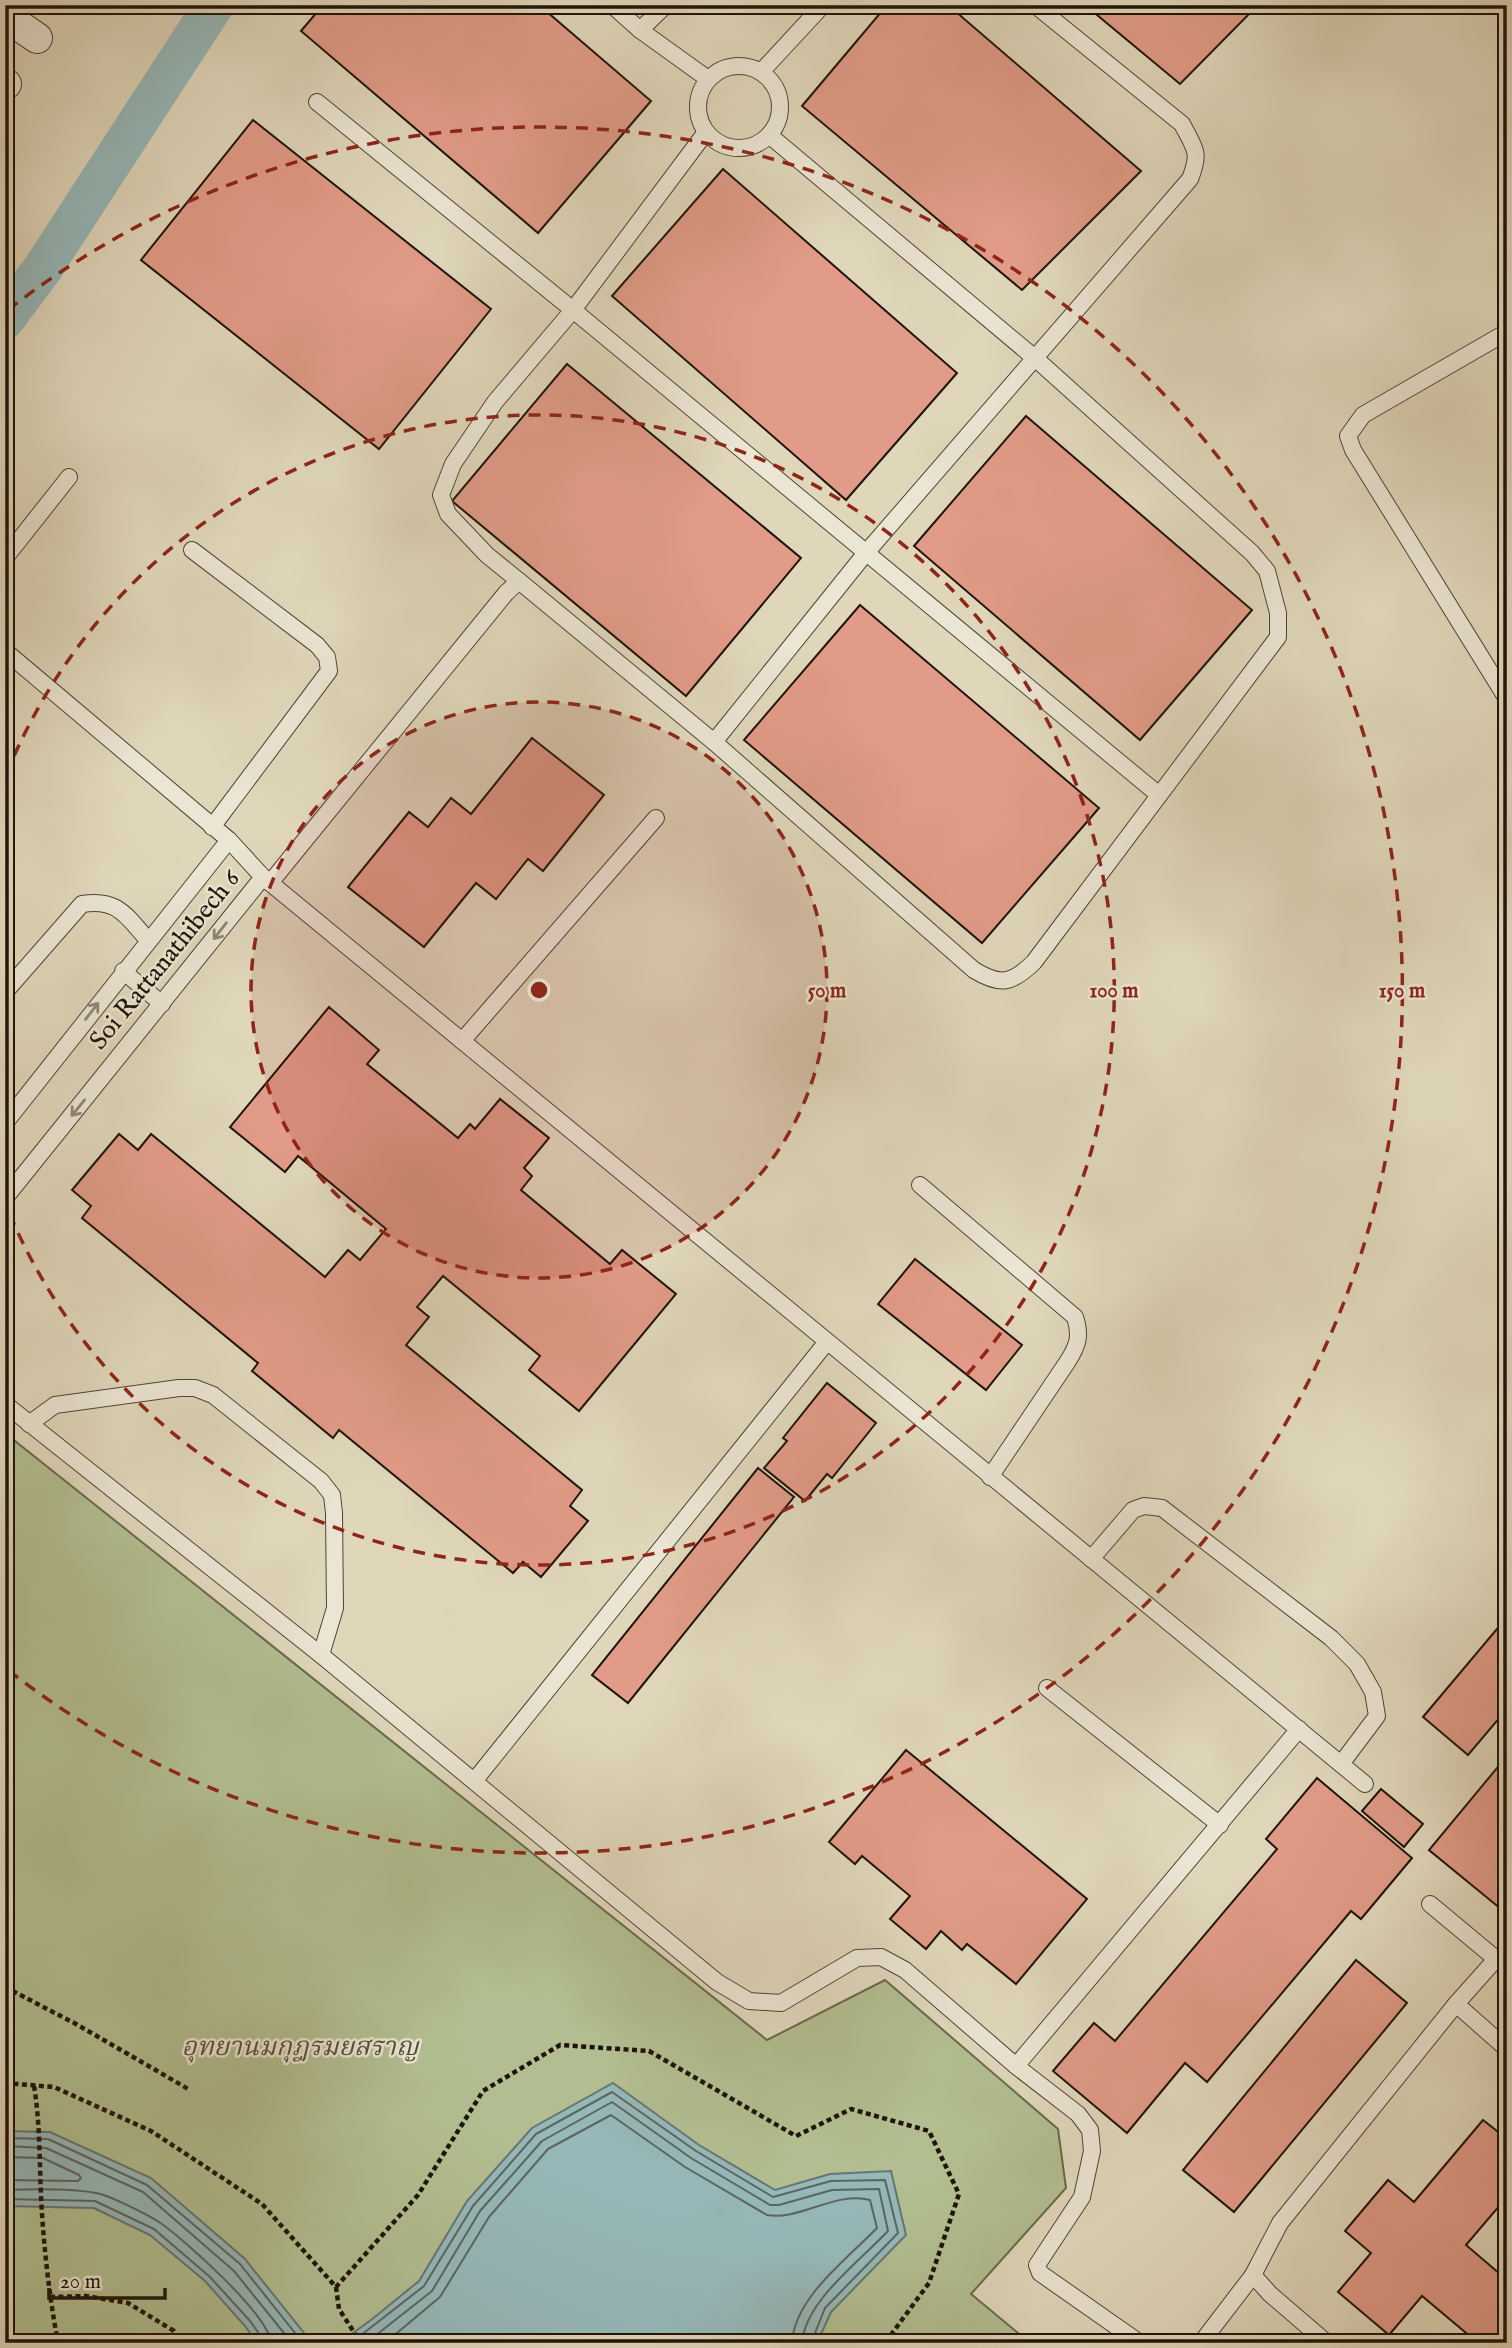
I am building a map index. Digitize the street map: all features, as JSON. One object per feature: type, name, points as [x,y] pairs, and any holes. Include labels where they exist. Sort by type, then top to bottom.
[{"type":"street","points":[[5,16],[37,37]]},
{"type":"lane","points":[[612,5],[640,30],[708,79]]},
{"type":"lane","points":[[640,30],[666,5]]},
{"type":"lane","points":[[761,72],[824,5]]},
{"type":"lane","points":[[714,741],[865,554],[1190,179],[1198,160],[1182,124],[1035,5]]},
{"type":"lane","points":[[733,66],[761,72],[778,94],[777,123],[769,135],[751,145],[730,147],[716,141],[706,132],[699,119],[698,105],[700,91],[708,79],[733,66]]},
{"type":"lane","points":[[317,102],[1159,795]]},
{"type":"lane","points":[[706,132],[573,310],[495,402],[453,464],[441,495],[448,514],[487,555],[714,741],[974,970],[991,981],[1000,982],[1021,975],[1034,962],[1278,637],[1278,613],[1267,570],[1252,553],[1036,359],[769,135]]},
{"type":"lane","points":[[1507,332],[1363,415],[1348,436],[1353,450],[1507,699]]},
{"type":"lane","points":[[5,558],[69,477]]},
{"type":"lane","points":[[192,550],[317,645],[329,663],[329,671],[212,827]]},
{"type":"lane","points":[[519,581],[506,593],[266,880],[1365,1784]]},
{"type":"lane","points":[[5,651],[229,840]]},
{"type":"lane","points":[[462,1041],[656,818]]},
{"type":"lane","name":"Soi Rattanathibech 6","points":[[5,1123],[229,840],[266,880],[11,1179],[5,1198]]},
{"type":"lane","points":[[5,992],[82,904],[106,902],[121,911],[148,940]]},
{"type":"lane","points":[[123,971],[162,1004]]},
{"type":"lane","points":[[920,1185],[1075,1317],[1079,1330],[1079,1343],[990,1477]]},
{"type":"lane","points":[[475,1780],[826,1343]]},
{"type":"lane","points":[[29,1424],[55,1405],[179,1388],[195,1388],[213,1395],[321,1481],[331,1495],[334,1513],[335,1608],[321,1655]]},
{"type":"lane","points":[[5,1404],[475,1780],[717,1982],[748,2001],[781,2003],[858,1958],[881,1957],[905,1970],[1016,2066],[1078,2114],[1090,2130],[1093,2151],[1082,2197],[1037,2265],[1040,2273],[1140,2343]]},
{"type":"lane","points":[[1091,1559],[1133,1510],[1144,1506],[1162,1508],[1331,1638],[1357,1664],[1373,1692],[1377,1716],[1341,1764]]},
{"type":"lane","points":[[1047,1688],[1220,1825]]},
{"type":"lane","points":[[1016,2066],[1299,1729]]},
{"type":"lane","points":[[1201,2343],[1253,2275],[1280,2223],[1456,2004],[1501,1964],[1430,1904]]},
{"type":"lane","points":[[1456,2004],[1507,2049]]},
{"type":"lane","points":[[1253,2275],[1270,2294],[1327,2343]]},
{"type":"path","points":[[5,1987],[76,2024],[190,2090]]},
{"type":"path","points":[[336,2287],[418,2195],[483,2091],[560,2045],[649,2051],[796,2136],[851,2109],[929,2131],[959,2194],[929,2283],[885,2343]]},
{"type":"path","points":[[5,2083],[54,2087],[151,2131],[262,2204],[336,2287],[339,2309],[361,2343]]},
{"type":"path","points":[[33,2085],[37,2108],[42,2214],[50,2297],[58,2343]]},
{"type":"path","points":[[50,2297],[86,2296],[128,2304],[174,2331],[179,2343]]},
{"type":"green space","name":"อุทยานมกุฎรมยสราญ","points":[[5,1433],[767,2040],[885,1980],[1058,2129],[1066,2188],[971,2294],[1030,2343],[5,2343]]},
{"type":"water","points":[[613,2083],[699,2145],[775,2190],[830,2174],[891,2171],[906,2235],[831,2312],[817,2343],[339,2343],[419,2281],[467,2201],[532,2128]]},
{"type":"water","points":[[5,2131],[50,2132],[151,2178],[245,2259],[312,2343],[257,2343],[205,2281],[150,2235],[94,2208],[5,2206]]},
{"type":"building","points":[[323,5],[539,5],[651,101],[538,233],[301,31]]},
{"type":"building","points":[[887,5],[948,5],[1141,171],[1022,290],[802,106]]},
{"type":"building","points":[[1085,5],[1258,5],[1180,84]]},
{"type":"building","points":[[253,120],[491,309],[379,449],[141,260]]},
{"type":"building","points":[[723,169],[957,373],[846,500],[612,296]]},
{"type":"building","points":[[567,364],[801,558],[686,696],[452,501]]},
{"type":"building","points":[[1026,416],[1252,610],[1140,740],[914,546]]},
{"type":"building","points":[[860,605],[1099,808],[982,943],[744,740]]},
{"type":"building","points":[[532,738],[604,795],[543,871],[528,859],[496,899],[476,883],[424,947],[348,887],[409,812],[428,827],[451,798],[471,814]]},
{"type":"building","points":[[329,1007],[379,1050],[367,1064],[458,1138],[470,1124],[475,1129],[500,1099],[549,1138],[524,1168],[532,1176],[521,1190],[610,1264],[622,1250],[676,1294],[579,1411],[529,1370],[540,1356],[443,1276],[417,1307],[429,1317],[406,1345],[582,1490],[570,1506],[588,1521],[541,1577],[523,1562],[513,1573],[339,1430],[333,1438],[252,1371],[258,1363],[82,1218],[91,1206],[72,1190],[119,1134],[138,1150],[151,1134],[325,1277],[348,1250],[360,1260],[386,1229],[298,1156],[285,1172],[230,1127]]},
{"type":"building","points":[[915,1259],[1022,1345],[986,1390],[878,1304]]},
{"type":"building","points":[[827,1383],[876,1423],[832,1478],[827,1474],[805,1501],[764,1468],[787,1441],[783,1438]]},
{"type":"building","points":[[758,1468],[794,1497],[628,1703],[592,1675]]},
{"type":"building","points":[[1507,1617],[1507,1709],[1468,1755],[1423,1717]]},
{"type":"building","points":[[906,1750],[1087,1899],[1016,1984],[967,1944],[962,1950],[941,1931],[926,1949],[890,1919],[910,1896],[862,1856],[855,1864],[829,1842]]},
{"type":"building","points":[[1507,1756],[1507,1914],[1429,1850]]},
{"type":"building","points":[[1317,1778],[1412,1858],[1361,1919],[1351,1911],[1207,2082],[1185,2063],[1127,2133],[1053,2071],[1094,2023],[1115,2041],[1277,1849],[1266,1839]]},
{"type":"building","points":[[1381,1789],[1423,1824],[1404,1847],[1362,1811]]},
{"type":"building","points":[[1356,1960],[1407,2003],[1234,2212],[1183,2170]]},
{"type":"building","points":[[1483,2120],[1507,2139],[1507,2197],[1466,2245],[1507,2280],[1507,2343],[1478,2343],[1422,2296],[1389,2335],[1338,2292],[1371,2253],[1345,2231],[1388,2180],[1414,2202]]},
{"type":"waterway","points":[[5,319],[43,268],[214,5]]}]
